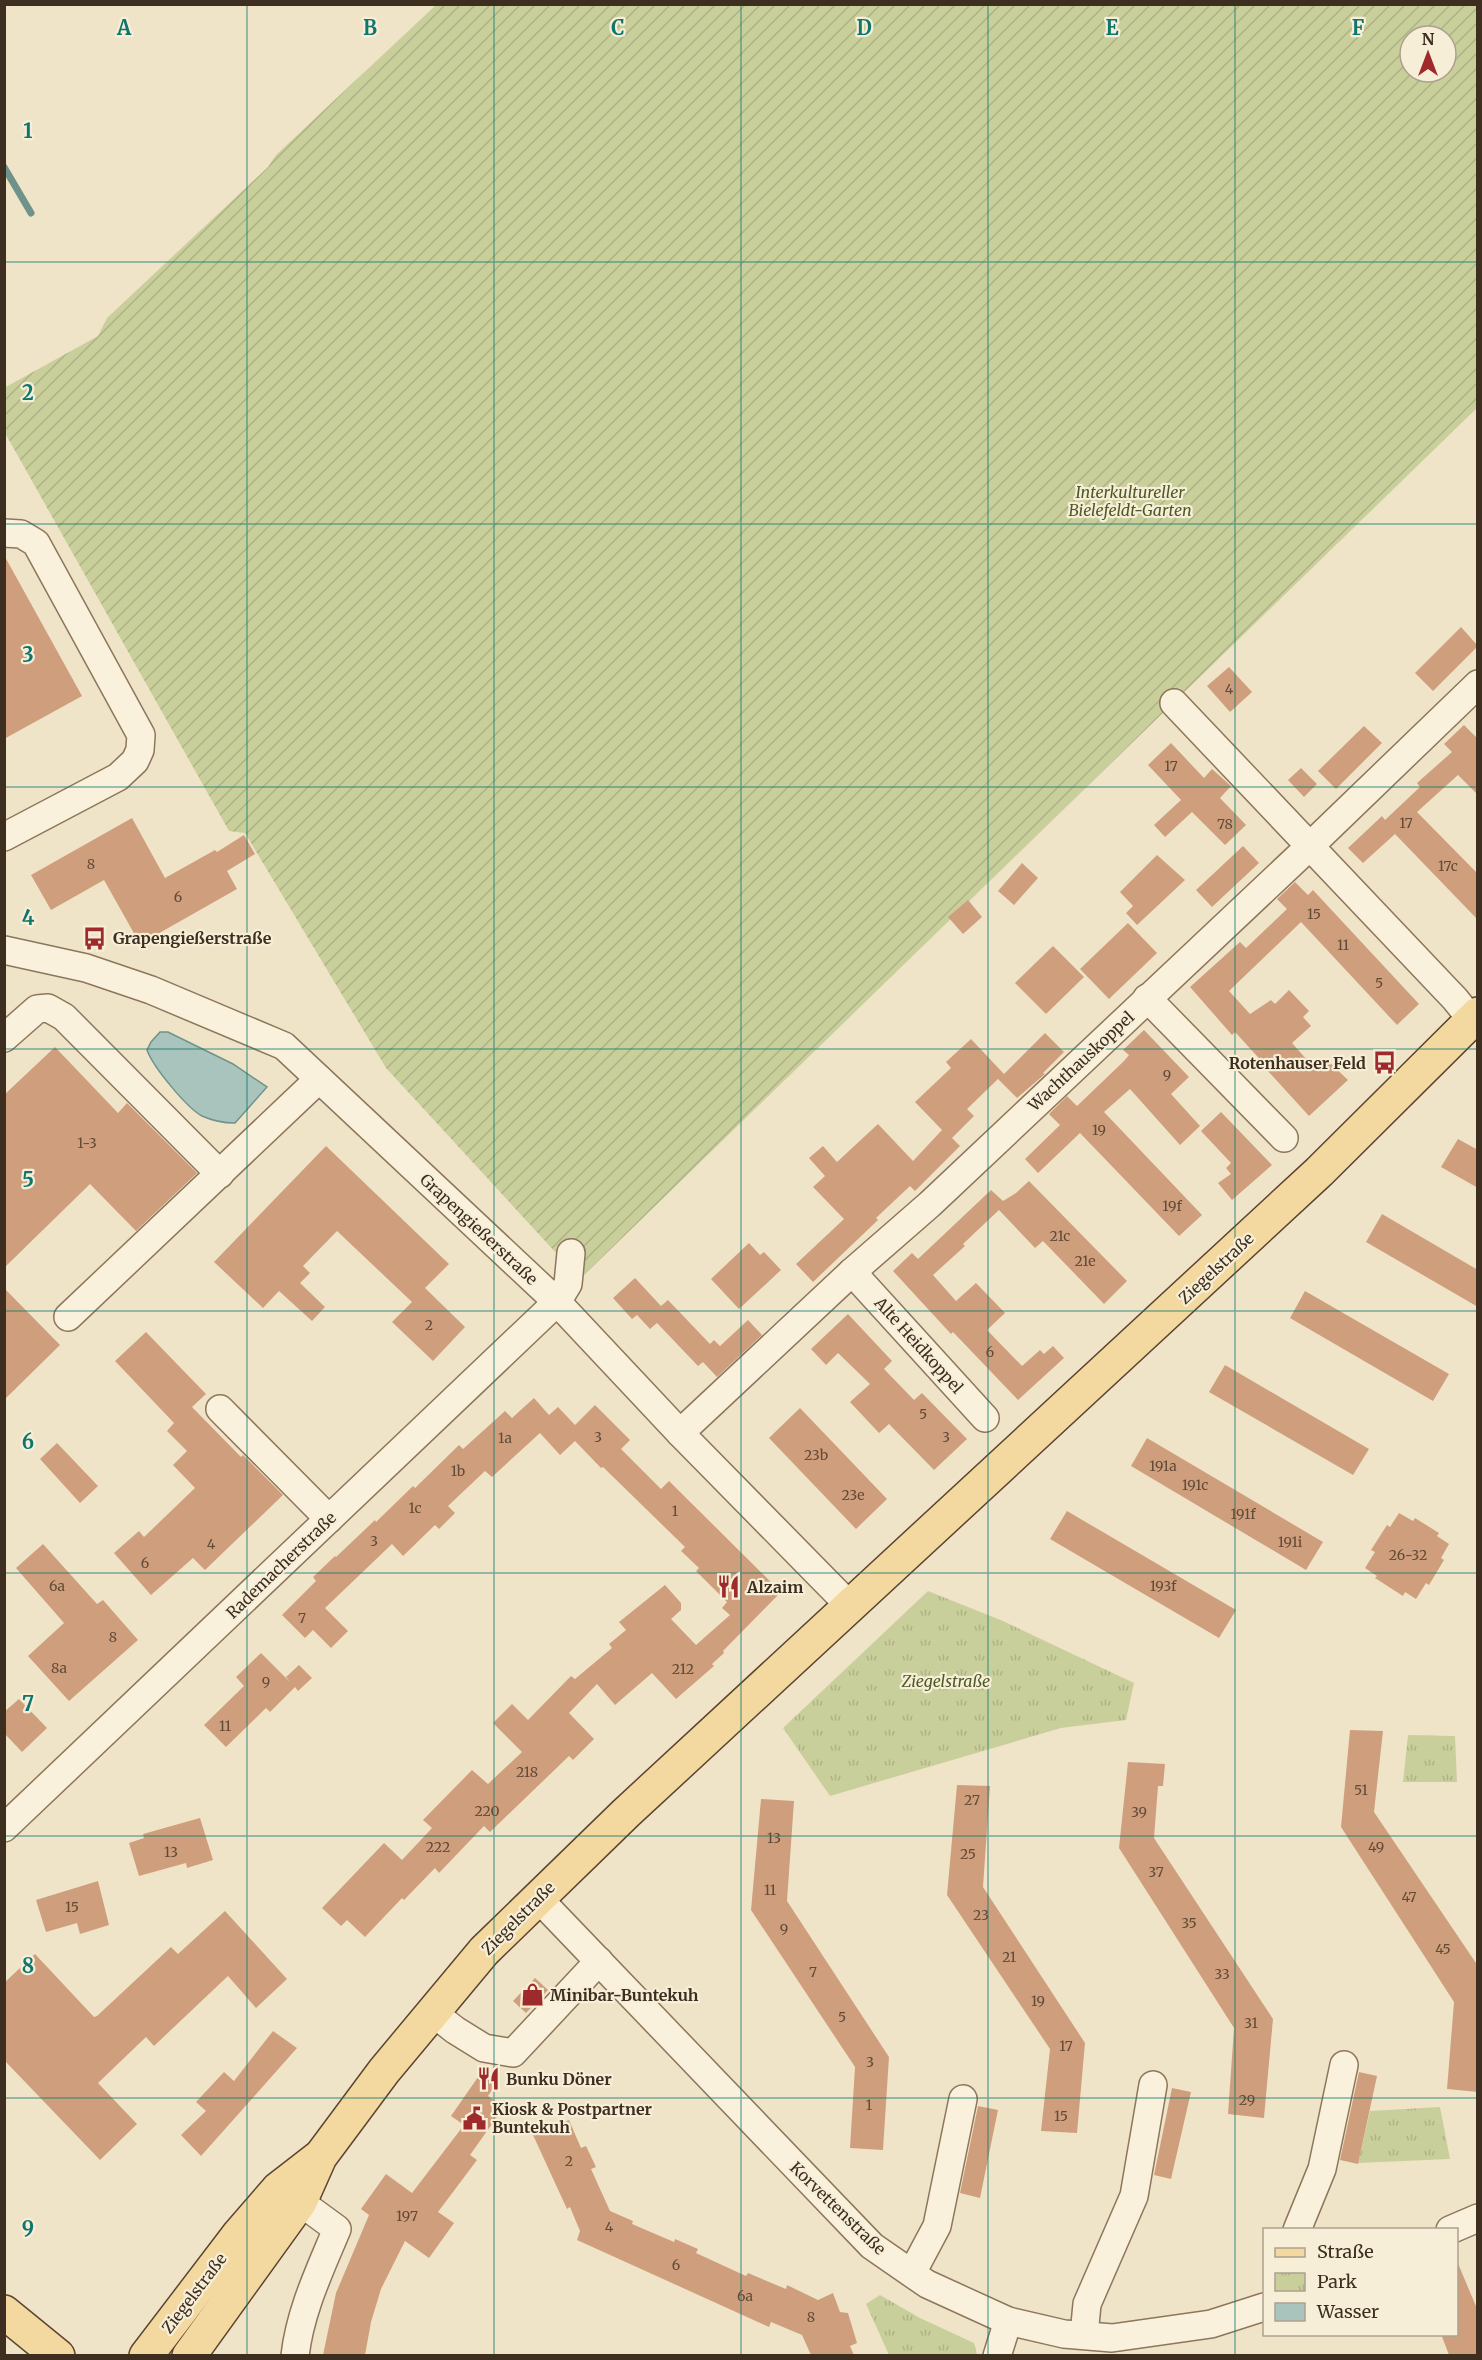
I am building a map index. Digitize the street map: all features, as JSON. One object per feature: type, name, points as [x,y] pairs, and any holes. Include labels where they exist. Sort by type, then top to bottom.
[{"type":"main road","name":"Ziegelstraße","points":[[189,2355],[300,2202],[320,2157],[432,2012],[484,1951],[849,1605],[1017,1453],[1319,1172],[1475,1017]]},
{"type":"main road","name":"Ziegelstraße","points":[[146,2355],[239,2234],[278,2189],[320,2157]]},
{"type":"main road","points":[[4,2312],[58,2355]]},
{"type":"street","points":[[4,533],[21,534],[36,543],[141,735],[140,750],[135,761],[118,777],[4,837]]},
{"type":"street","name":"Wachthauskoppel","points":[[680,1433],[852,1272],[930,1204],[1475,692]]},
{"type":"street","points":[[1174,703],[1455,999],[1475,1017]]},
{"type":"street","name":"Grapengießerstraße","points":[[4,950],[86,968],[151,990],[284,1046],[557,1302],[680,1433],[849,1605]]},
{"type":"street","points":[[1147,998],[1284,1138]]},
{"type":"street","points":[[4,1038],[37,1009],[48,1008],[64,1017],[126,1076],[219,1174]]},
{"type":"street","points":[[68,1317],[319,1079]]},
{"type":"street","points":[[557,1302],[568,1284],[571,1253]]},
{"type":"street","name":"Alte Heidkoppel","points":[[852,1272],[985,1418]]},
{"type":"street","name":"Rademacherstraße","points":[[4,1828],[557,1302]]},
{"type":"street","points":[[219,1409],[329,1519]]},
{"type":"street","name":"Korvettenstraße","points":[[538,1898],[872,2247],[927,2284],[1008,2321],[1064,2334],[1112,2338],[1211,2324],[1263,2307]]},
{"type":"street","points":[[432,2012],[484,2048],[513,2052],[599,1961]]},
{"type":"street","points":[[1297,2228],[1322,2169],[1344,2065]]},
{"type":"street","points":[[1084,2335],[1087,2304],[1134,2196],[1153,2085]]},
{"type":"street","points":[[912,2273],[937,2226],[963,2099]]},
{"type":"street","points":[[295,2355],[297,2336],[312,2288],[337,2229],[300,2202]]},
{"type":"street","points":[[1453,2228],[1478,2218]]},
{"type":"street","points":[[997,2355],[1008,2321]]},
{"type":"green space","name":"Interkultureller Bielefeldt-Garten","points":[[436,5],[1477,5],[1477,408],[580,1279],[386,1068],[245,833],[229,831],[5,433],[4,388],[98,336],[107,318],[268,167],[276,155]]},
{"type":"green space","name":"Ziegelstraße","points":[[928,1591],[1003,1621],[1134,1683],[1126,1720],[1061,1728],[830,1796],[783,1728]]},
{"type":"green space","points":[[1408,1735],[1455,1736],[1457,1782],[1403,1782]]},
{"type":"green space","points":[[1440,2107],[1450,2159],[1358,2163],[1370,2111]]},
{"type":"green space","points":[[880,2295],[920,2318],[974,2343],[977,2355],[889,2355],[866,2304]]},
{"type":"water","points":[[160,1032],[168,1032],[233,1064],[267,1087],[235,1123],[202,1116],[180,1096],[150,1057],[147,1050]]},
{"type":"building","points":[[4,555],[82,696],[4,739]]},
{"type":"building","points":[[1461,627],[1478,646],[1433,691],[1415,673]]},
{"type":"building","points":[[1229,667],[1252,692],[1230,712],[1207,686]]},
{"type":"building","points":[[1464,725],[1478,739],[1478,795],[1458,775],[1417,812],[1478,874],[1478,920],[1395,834],[1363,863],[1348,848],[1382,816],[1385,820],[1420,787],[1417,783],[1452,752],[1444,744]]},
{"type":"building","points":[[1364,726],[1382,743],[1336,789],[1318,771]]},
{"type":"building","points":[[1171,743],[1204,778],[1212,769],[1231,786],[1220,798],[1246,825],[1225,845],[1192,812],[1165,837],[1154,825],[1181,800],[1148,765]]},
{"type":"building","points":[[1301,768],[1317,784],[1304,797],[1288,780]]},
{"type":"building","points":[[132,818],[165,878],[215,850],[217,852],[244,835],[255,854],[227,871],[237,889],[140,944],[104,880],[51,910],[31,875]]},
{"type":"building","points":[[1243,846],[1259,863],[1212,907],[1196,890]]},
{"type":"building","points":[[1157,855],[1185,880],[1137,925],[1126,913],[1133,906],[1120,892]]},
{"type":"building","points":[[1022,863],[1038,878],[1014,905],[998,891]]},
{"type":"building","points":[[1295,882],[1308,895],[1313,890],[1419,1004],[1397,1025],[1301,922],[1229,991],[1250,1014],[1271,1000],[1275,1004],[1289,990],[1309,1011],[1303,1017],[1311,1026],[1292,1043],[1315,1069],[1326,1059],[1348,1080],[1309,1116],[1235,1032],[1232,1035],[1190,987],[1240,942],[1246,948],[1287,909],[1277,899]]},
{"type":"building","points":[[968,900],[982,917],[963,934],[948,917]]},
{"type":"building","points":[[1128,923],[1157,953],[1109,999],[1080,969]]},
{"type":"building","points":[[1053,946],[1084,977],[1046,1014],[1015,983]]},
{"type":"building","points":[[1144,1030],[1189,1077],[1171,1094],[1200,1126],[1180,1145],[1130,1089],[1104,1112],[1202,1215],[1179,1236],[1080,1133],[1038,1173],[1025,1159],[1060,1125],[1049,1114],[1067,1096],[1077,1106],[1124,1061],[1129,1055],[1123,1050]]},
{"type":"building","points":[[1045,1033],[1064,1052],[1043,1073],[1045,1074],[1017,1098],[998,1079],[967,1109],[974,1116],[952,1138],[960,1146],[915,1191],[910,1186],[813,1282],[796,1264],[844,1219],[813,1187],[825,1176],[809,1158],[823,1146],[837,1162],[878,1124],[913,1161],[942,1130],[915,1102],[951,1068],[946,1062],[971,1039],[1004,1074]]},
{"type":"building","points":[[55,1047],[118,1113],[127,1103],[197,1173],[136,1231],[90,1184],[4,1268],[4,1095]]},
{"type":"building","points":[[1221,1112],[1272,1165],[1232,1200],[1218,1183],[1231,1174],[1226,1168],[1231,1163],[1201,1131]]},
{"type":"building","points":[[1458,1139],[1478,1150],[1478,1188],[1441,1167]]},
{"type":"building","points":[[326,1146],[449,1264],[425,1288],[465,1327],[433,1361],[392,1322],[412,1302],[337,1231],[303,1266],[310,1273],[300,1283],[325,1307],[312,1321],[279,1291],[263,1308],[214,1262]]},
{"type":"building","points":[[1029,1181],[1127,1281],[1104,1304],[1043,1241],[1035,1248],[999,1210],[933,1275],[956,1301],[976,1283],[1005,1313],[987,1330],[1022,1366],[1040,1350],[1044,1354],[1053,1346],[1064,1358],[1018,1400],[953,1332],[951,1334],[893,1271],[912,1253],[918,1259],[991,1190],[1003,1201]]},
{"type":"building","points":[[1382,1214],[1478,1270],[1478,1307],[1366,1242]]},
{"type":"building","points":[[749,1243],[760,1255],[764,1252],[781,1270],[739,1309],[711,1279]]},
{"type":"building","points":[[635,1278],[661,1306],[668,1300],[710,1344],[714,1340],[720,1346],[748,1320],[762,1335],[717,1377],[703,1362],[698,1366],[657,1323],[650,1329],[637,1315],[632,1319],[613,1298]]},
{"type":"building","points":[[4,1288],[60,1345],[4,1400]]},
{"type":"building","points":[[1305,1291],[1449,1374],[1433,1401],[1290,1318]]},
{"type":"building","points":[[848,1314],[892,1361],[884,1369],[914,1400],[922,1393],[967,1439],[934,1470],[889,1424],[879,1433],[850,1402],[870,1384],[838,1353],[826,1365],[811,1349]]},
{"type":"building","points":[[146,1332],[206,1394],[192,1407],[241,1457],[243,1455],[283,1495],[205,1570],[193,1558],[151,1595],[114,1553],[139,1531],[144,1537],[195,1488],[173,1465],[187,1451],[167,1431],[174,1423],[115,1361]]},
{"type":"building","points":[[1225,1365],[1369,1449],[1353,1475],[1209,1392]]},
{"type":"building","points":[[534,1398],[549,1415],[558,1407],[575,1425],[595,1405],[630,1440],[621,1449],[661,1489],[669,1481],[781,1592],[723,1651],[724,1653],[712,1664],[714,1666],[676,1699],[652,1673],[615,1705],[597,1684],[569,1713],[594,1739],[573,1760],[569,1756],[490,1832],[484,1826],[439,1873],[435,1868],[404,1900],[402,1898],[365,1937],[347,1920],[341,1926],[322,1908],[384,1843],[402,1860],[432,1828],[423,1820],[472,1770],[488,1784],[522,1752],[493,1723],[512,1704],[528,1720],[571,1676],[575,1679],[612,1648],[609,1644],[626,1630],[619,1622],[665,1585],[681,1603],[681,1610],[671,1619],[696,1645],[730,1615],[722,1608],[727,1602],[696,1571],[699,1568],[681,1551],[685,1547],[603,1467],[601,1468],[575,1441],[560,1455],[540,1433],[492,1477],[485,1471],[448,1506],[455,1513],[439,1529],[435,1525],[403,1556],[392,1544],[325,1608],[348,1631],[331,1648],[313,1630],[305,1638],[282,1615],[316,1581],[313,1577],[413,1486],[415,1488],[459,1445],[463,1449],[505,1411],[512,1418]]},
{"type":"building","points":[[800,1408],[887,1499],[856,1529],[769,1438]]},
{"type":"building","points":[[1147,1438],[1323,1542],[1306,1570],[1131,1466]]},
{"type":"building","points":[[57,1443],[98,1486],[80,1503],[40,1459]]},
{"type":"building","points":[[1067,1511],[1236,1610],[1219,1638],[1050,1539]]},
{"type":"building","points":[[1399,1513],[1413,1521],[1415,1518],[1439,1533],[1437,1536],[1449,1544],[1441,1558],[1444,1560],[1429,1585],[1426,1583],[1416,1599],[1405,1592],[1403,1596],[1375,1578],[1377,1576],[1365,1568],[1375,1552],[1371,1550],[1387,1525],[1390,1527]]},
{"type":"building","points":[[43,1544],[97,1604],[103,1600],[138,1640],[69,1701],[28,1656],[64,1623],[16,1568]]},
{"type":"building","points":[[261,1653],[290,1682],[286,1677],[299,1665],[312,1678],[298,1691],[295,1687],[270,1712],[266,1708],[226,1747],[204,1725],[244,1686],[236,1677]]},
{"type":"building","points":[[19,1699],[47,1728],[22,1752],[4,1733],[4,1712]]},
{"type":"building","points":[[1350,1730],[1383,1731],[1374,1812],[1478,1966],[1478,2092],[1447,2089],[1454,2002],[1341,1827]]},
{"type":"building","points":[[1128,1762],[1165,1764],[1163,1786],[1158,1786],[1154,1838],[1273,2019],[1264,2118],[1228,2114],[1234,2028],[1119,1848]]},
{"type":"building","points":[[957,1785],[990,1786],[983,1887],[1085,2043],[1077,2133],[1041,2131],[1050,2049],[947,1895]]},
{"type":"building","points":[[761,1799],[794,1801],[787,1901],[889,2057],[883,2150],[850,2148],[855,2067],[751,1910]]},
{"type":"building","points":[[200,1818],[213,1860],[187,1868],[186,1863],[139,1876],[129,1843],[144,1838],[143,1834]]},
{"type":"building","points":[[98,1881],[109,1925],[80,1934],[77,1923],[46,1932],[36,1900]]},
{"type":"building","points":[[225,1911],[287,1979],[256,2008],[228,1976],[154,2046],[146,2037],[98,2083],[137,2124],[100,2160],[4,2060],[4,1983],[35,1954],[94,2017],[171,1947],[178,1954]]},
{"type":"building","points":[[535,1978],[548,1990],[526,2013],[513,2001]]},
{"type":"building","points":[[273,2031],[297,2048],[201,2156],[181,2135],[206,2111],[196,2102],[224,2072],[234,2081]]},
{"type":"building","points":[[485,2067],[500,2078],[488,2096],[504,2107],[470,2155],[477,2160],[438,2212],[454,2223],[429,2258],[405,2241],[381,2289],[371,2322],[365,2355],[323,2355],[336,2293],[369,2215],[361,2209],[386,2174],[412,2193],[464,2125],[451,2116]]},
{"type":"building","points":[[1359,2072],[1377,2076],[1358,2164],[1340,2160]]},
{"type":"building","points":[[1172,2088],[1191,2092],[1171,2179],[1154,2175]]},
{"type":"building","points":[[978,2106],[998,2110],[980,2198],[960,2193]]},
{"type":"building","points":[[569,2120],[581,2148],[586,2146],[596,2167],[591,2169],[610,2211],[633,2221],[632,2224],[674,2242],[675,2239],[698,2249],[696,2253],[746,2276],[748,2273],[786,2289],[787,2285],[818,2300],[833,2293],[840,2312],[848,2313],[857,2343],[850,2346],[854,2355],[811,2355],[802,2335],[771,2322],[769,2327],[577,2240],[580,2231],[570,2207],[567,2209],[533,2135]]},
{"type":"building","points":[[1458,2263],[1478,2311],[1478,2355],[1449,2355],[1442,2336],[1458,2336]]},
{"type":"waterway","points":[[4,167],[31,213]]},
{"type":"place","name":"Grapengießerstraße","points":[[95,938]]},
{"type":"place","name":"Rotenhauser Feld","points":[[1384,1063]]},
{"type":"place","name":"Alzaim","points":[[729,1587]]},
{"type":"place","name":"Minibar-Buntekuh","points":[[532,1995]]},
{"type":"place","name":"Bunku Döner","points":[[488,2079]]},
{"type":"place","name":"Kiosk & Postpartner Buntekuh","points":[[474,2118]]}]
